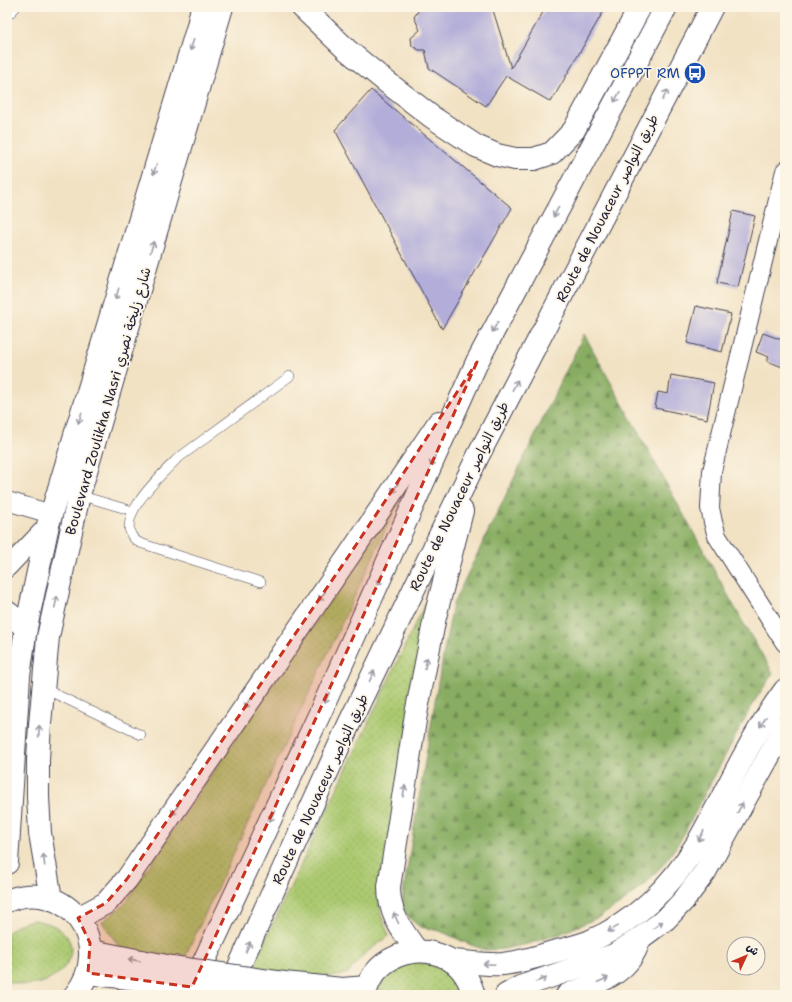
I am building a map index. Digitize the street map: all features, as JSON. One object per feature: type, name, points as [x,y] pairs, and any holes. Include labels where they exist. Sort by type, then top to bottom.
[{"type":"main road","name":"Boulevard Zoulikha Nasri شارع زليخة نصري","points":[[7,863],[20,676],[26,628],[50,520],[198,26],[202,7]]},
{"type":"main road","name":"Boulevard Zoulikha Nasri شارع زليخة نصري","points":[[51,899],[40,833],[38,797],[38,753],[48,637],[79,495],[222,7]]},
{"type":"main road","points":[[302,7],[347,50],[384,80],[432,117],[476,146],[497,155],[515,159],[534,159],[552,153],[574,130],[640,7]]},
{"type":"main road","points":[[188,995],[323,706],[477,362],[666,7]]},
{"type":"main road","name":"Route de Nouaceur طريق النواصر","points":[[226,995],[349,724],[478,456],[712,7]]},
{"type":"main road","points":[[78,918],[106,903],[128,879],[353,550],[477,362]]},
{"type":"main road","points":[[417,951],[399,926],[394,915],[389,896],[389,883],[416,714],[435,617],[478,456]]},
{"type":"main road","points":[[7,612],[26,628]]},
{"type":"main road","points":[[7,703],[20,676]]},
{"type":"main road","points":[[452,961],[494,964],[522,961],[587,942],[616,928],[639,912],[664,889],[698,842],[761,724],[785,690]]},
{"type":"main road","points":[[506,995],[520,987],[614,955],[639,940],[666,919],[684,900],[705,872],[785,727]]},
{"type":"main road","points":[[7,901],[27,896],[42,896],[61,903],[78,918],[87,934],[91,951],[88,973],[82,986],[75,995]]},
{"type":"main road","points":[[567,995],[615,974],[628,963],[635,952],[639,940]]},
{"type":"main road","points":[[91,951],[167,975],[253,995]]},
{"type":"main road","points":[[88,973],[167,975],[284,983],[366,991],[373,975],[385,963],[400,954],[417,951],[435,953],[452,961],[467,976],[474,995]]},
{"type":"street","points":[[785,171],[712,471],[710,508],[717,536],[785,643]]},
{"type":"street","points":[[7,501],[50,520],[7,568]]},
{"type":"lane","points":[[7,16],[16,7]]},
{"type":"lane","points":[[261,582],[135,540],[129,531],[128,525],[132,511],[146,492],[161,474],[177,459],[290,376]]},
{"type":"lane","points":[[79,495],[132,511]]},
{"type":"lane","points":[[43,688],[142,735]]},
{"type":"highlighted area","points":[[477,362],[381,577],[192,987],[88,973],[90,943],[78,918],[106,903],[127,879],[348,557]]},
{"type":"green space","points":[[584,334],[745,626],[773,673],[752,705],[680,841],[663,865],[646,883],[623,902],[599,917],[562,933],[528,944],[504,949],[486,950],[440,931],[420,927],[409,918],[402,907],[403,894],[438,683],[453,604]]},
{"type":"green space","points":[[401,497],[183,961],[121,949],[102,922],[125,904],[147,869]]},
{"type":"green space","points":[[431,594],[379,900],[381,915],[389,936],[364,954],[348,973],[338,976],[326,977],[251,970],[429,595]]},
{"type":"green space","points":[[34,920],[55,927],[67,937],[71,950],[67,962],[58,974],[44,982],[27,985],[7,981],[7,933],[19,924]]},
{"type":"green space","points":[[411,962],[420,962],[443,969],[455,979],[462,995],[377,995],[382,983],[389,974],[399,967]]},
{"type":"building","points":[[421,7],[492,7],[511,68],[546,7],[606,7],[551,102],[506,76],[486,106],[429,68],[425,50],[419,50],[412,46],[411,38],[420,30],[414,17]]},
{"type":"building","points":[[371,90],[512,208],[442,329],[335,130]]},
{"type":"building","points":[[733,211],[755,216],[738,287],[717,283]]},
{"type":"building","points":[[696,306],[731,314],[722,352],[687,343]]},
{"type":"building","points":[[763,333],[785,341],[785,368],[767,361],[769,357],[756,352]]},
{"type":"building","points":[[671,375],[714,383],[707,419],[655,408],[658,392],[668,394]]},
{"type":"place","name":"OFPPT RM","points":[[695,73]]}]
